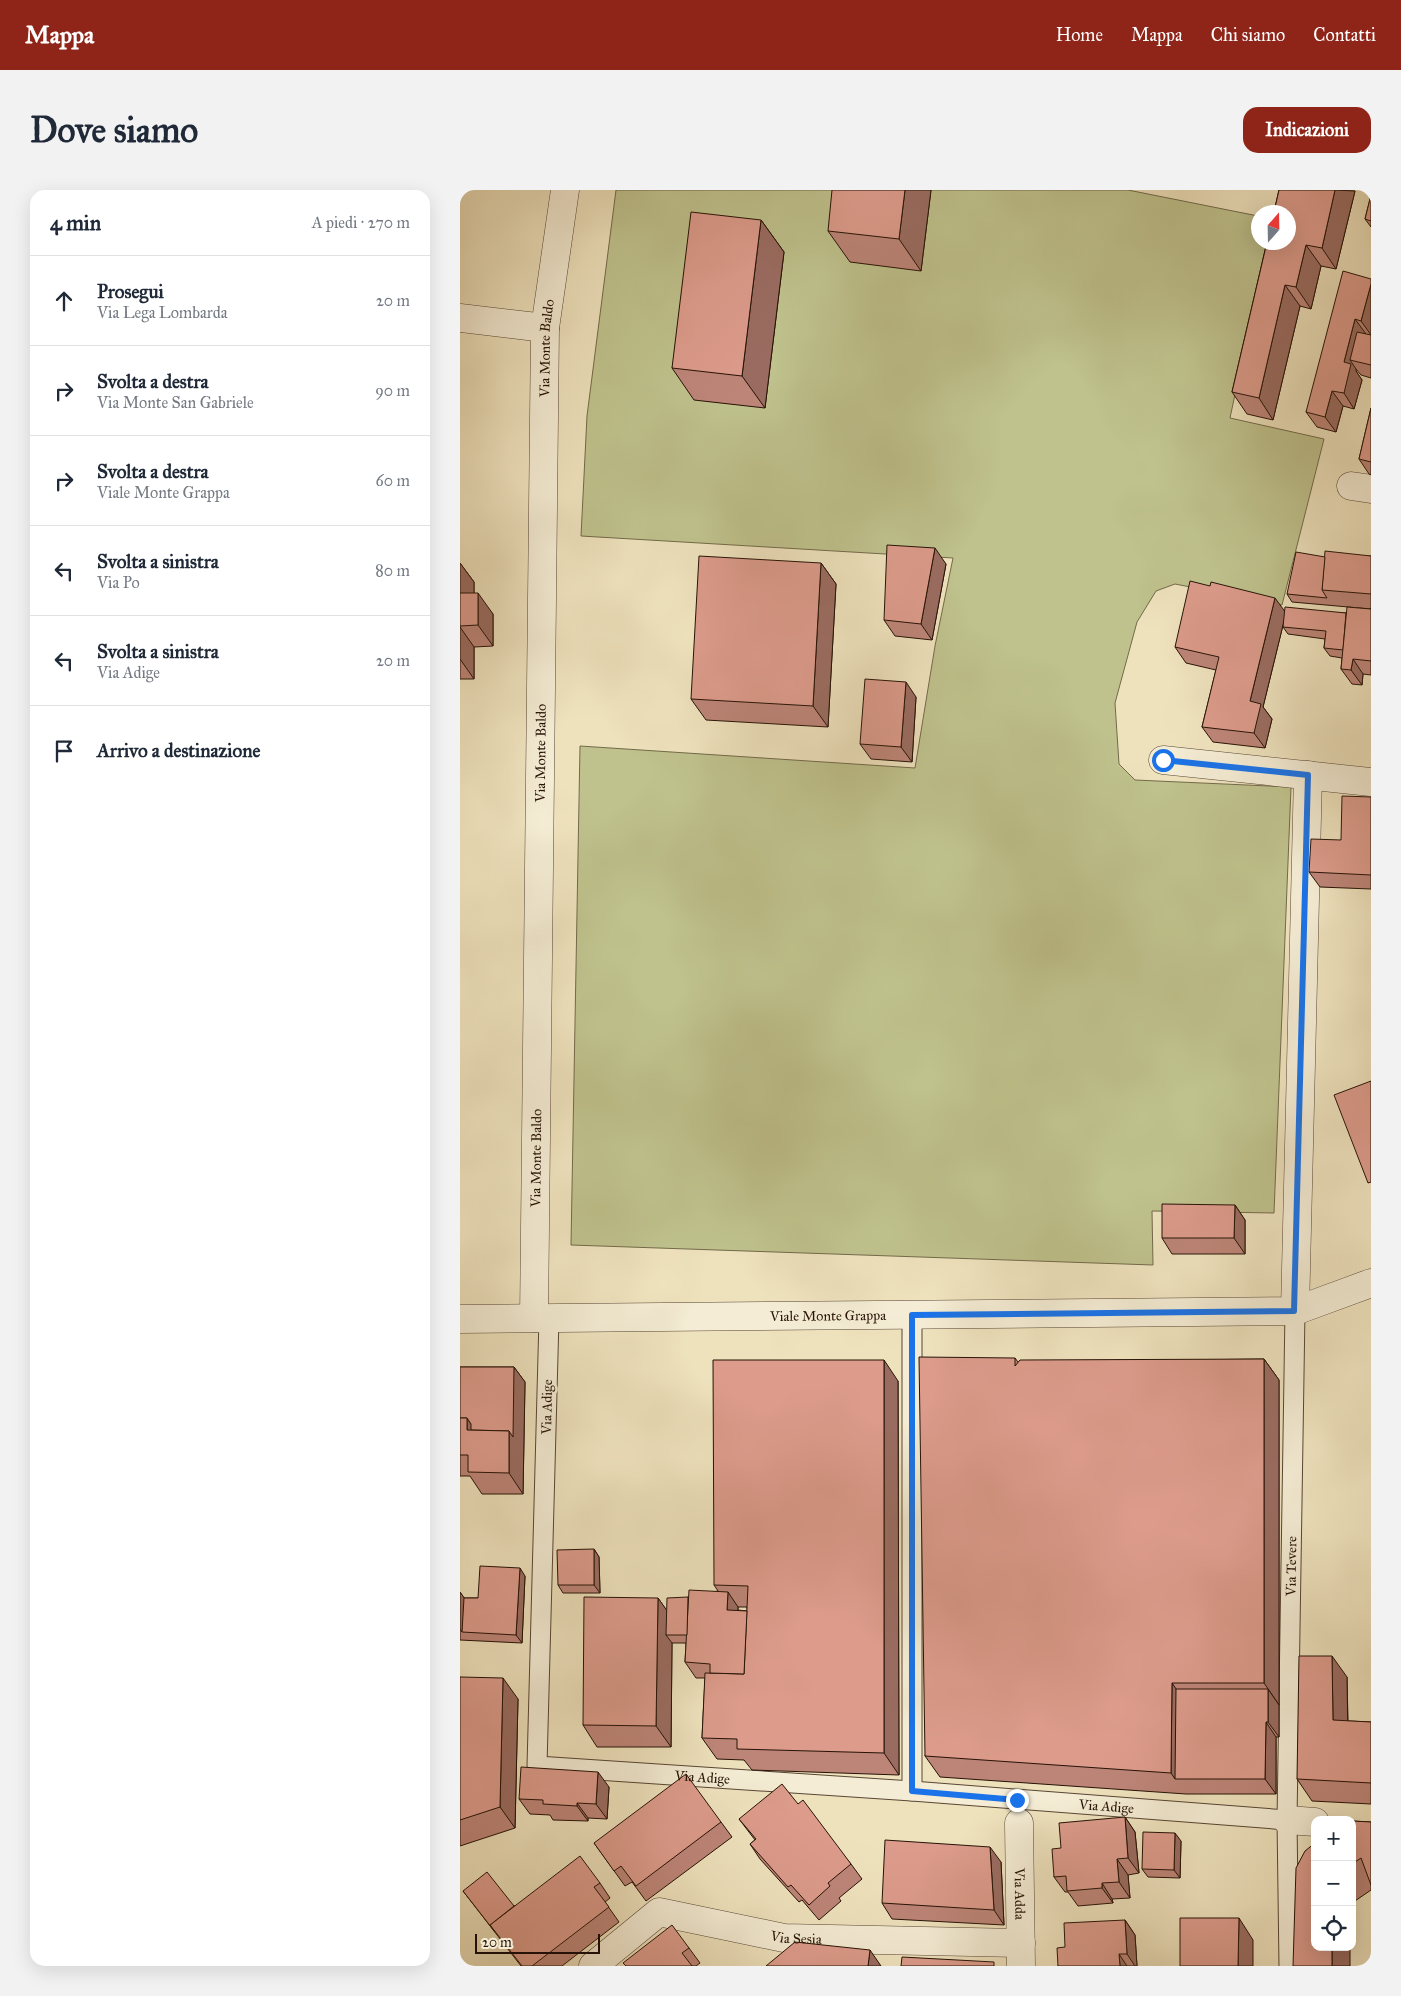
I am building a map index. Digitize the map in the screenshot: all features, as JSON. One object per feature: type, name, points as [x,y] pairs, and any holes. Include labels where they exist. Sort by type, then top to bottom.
[{"type":"street","name":"Via Monte Baldo","points":[[541,1318],[545,328],[564,190]]},
{"type":"street","points":[[460,318],[545,328]]},
{"type":"street","points":[[1163,760],[1371,782]]},
{"type":"street","points":[[1294,1311],[1308,775]]},
{"type":"street","name":"Viale Monte Grappa","points":[[460,1319],[1294,1311],[1371,1283]]},
{"type":"street","name":"Via Adige","points":[[1287,1820],[1311,1822]]},
{"type":"street","name":"Via Adda","points":[[1019,1823],[1021,1955]]},
{"type":"street","name":"Via Sesia","points":[[593,1966],[660,1912],[784,1938],[1021,1955]]},
{"type":"lane","name":"Via Tevere","points":[[1289,1966],[1287,1820],[1294,1311]]},
{"type":"lane","points":[[912,1315],[912,1791]]},
{"type":"lane","name":"Via Adige","points":[[541,1318],[537,1766],[912,1791],[1287,1820]]},
{"type":"green space","points":[[616,190],[1128,190],[1251,215],[1251,250],[1266,250],[1230,418],[1324,439],[1282,605],[1175,584],[1156,591],[1137,622],[1115,703],[1119,764],[1135,780],[1291,787],[1274,1213],[1152,1211],[1153,1265],[571,1245],[580,746],[915,768],[935,646],[953,558],[581,536],[587,416]]},
{"type":"building","points":[[832,190],[905,190],[899,239],[828,231]]},
{"type":"building","points":[[1279,190],[1335,190],[1322,248],[1306,245],[1296,287],[1285,285],[1259,398],[1232,392],[1265,250],[1296,250],[1296,205],[1276,205]]},
{"type":"building","points":[[1371,195],[1371,221],[1365,219]]},
{"type":"building","points":[[691,212],[761,220],[742,376],[672,368]]},
{"type":"building","points":[[1343,271],[1371,279],[1371,284],[1361,321],[1355,319],[1344,362],[1351,364],[1344,393],[1332,391],[1325,417],[1306,412]]},
{"type":"building","points":[[1357,332],[1371,335],[1371,365],[1350,360]]},
{"type":"building","points":[[1371,408],[1371,462],[1359,459]]},
{"type":"building","points":[[887,545],[935,548],[921,624],[884,620]]},
{"type":"building","points":[[1325,551],[1371,556],[1371,594],[1322,590]]},
{"type":"building","points":[[1296,552],[1325,557],[1322,590],[1327,598],[1287,594]]},
{"type":"building","points":[[699,556],[821,563],[813,706],[691,699]]},
{"type":"building","points":[[1190,581],[1210,586],[1211,582],[1275,598],[1250,701],[1261,704],[1254,733],[1202,727],[1219,657],[1175,647]]},
{"type":"building","points":[[460,593],[478,593],[478,625],[460,626]]},
{"type":"building","points":[[1285,607],[1346,613],[1343,650],[1324,648],[1326,631],[1283,627]]},
{"type":"building","points":[[1347,607],[1371,609],[1371,661],[1353,659],[1351,670],[1341,669]]},
{"type":"building","points":[[865,679],[906,682],[901,747],[860,744]]},
{"type":"building","points":[[1342,796],[1371,797],[1371,875],[1309,872],[1311,839],[1341,840]]},
{"type":"building","points":[[1371,1081],[1371,1182],[1368,1183],[1334,1095]]},
{"type":"building","points":[[1162,1204],[1235,1205],[1234,1238],[1162,1238]]},
{"type":"building","points":[[919,1357],[1015,1358],[1015,1366],[1020,1360],[1264,1359],[1264,1683],[1172,1683],[1171,1773],[925,1756]]},
{"type":"building","points":[[713,1360],[884,1360],[884,1753],[737,1749],[737,1739],[702,1738],[705,1673],[744,1674],[748,1586],[714,1585]]},
{"type":"building","points":[[460,1367],[514,1367],[513,1437],[509,1431],[471,1430],[471,1424],[467,1418],[460,1418]]},
{"type":"building","points":[[460,1418],[467,1418],[467,1430],[509,1431],[509,1473],[468,1472],[468,1455],[460,1455]]},
{"type":"building","points":[[594,1549],[594,1585],[558,1585],[557,1550]]},
{"type":"building","points":[[480,1566],[520,1568],[516,1635],[462,1632],[464,1598],[478,1598]]},
{"type":"building","points":[[689,1590],[728,1592],[727,1610],[747,1611],[744,1674],[710,1673],[710,1664],[685,1662]]},
{"type":"building","points":[[584,1597],[658,1598],[656,1726],[583,1725]]},
{"type":"building","points":[[688,1597],[687,1635],[666,1635],[667,1598]]},
{"type":"building","points":[[1299,1656],[1332,1656],[1333,1720],[1371,1722],[1371,1783],[1297,1779]]},
{"type":"building","points":[[460,1677],[503,1678],[500,1807],[460,1820]]},
{"type":"building","points":[[1176,1689],[1268,1689],[1265,1779],[1175,1779]]},
{"type":"building","points":[[521,1767],[598,1772],[596,1804],[577,1803],[577,1806],[543,1804],[543,1800],[519,1799]]},
{"type":"building","points":[[686,1774],[721,1822],[636,1886],[621,1866],[614,1871],[594,1843]]},
{"type":"building","points":[[782,1784],[798,1804],[803,1800],[851,1864],[828,1883],[830,1886],[809,1905],[791,1885],[788,1887],[750,1844],[756,1839],[739,1819]]},
{"type":"building","points":[[1125,1817],[1128,1858],[1117,1859],[1119,1882],[1102,1883],[1102,1888],[1067,1891],[1066,1876],[1054,1877],[1052,1849],[1061,1848],[1059,1823]]},
{"type":"building","points":[[1356,1821],[1371,1822],[1371,1885],[1361,1858],[1356,1861]]},
{"type":"building","points":[[1143,1832],[1175,1833],[1174,1870],[1142,1869]]},
{"type":"building","points":[[885,1840],[990,1847],[994,1910],[882,1903]]},
{"type":"building","points":[[1311,1846],[1311,1951],[1332,1951],[1332,1966],[1293,1966],[1296,1868],[1305,1851]]},
{"type":"building","points":[[580,1856],[600,1883],[594,1887],[609,1907],[532,1966],[522,1966],[490,1925]]},
{"type":"building","points":[[487,1872],[514,1906],[490,1925],[495,1932],[463,1891]]},
{"type":"building","points":[[1180,1918],[1239,1918],[1238,1966],[1180,1966]]},
{"type":"building","points":[[1125,1920],[1127,1954],[1119,1954],[1120,1966],[1058,1966],[1057,1948],[1065,1947],[1064,1923]]},
{"type":"building","points":[[672,1925],[689,1948],[682,1953],[692,1966],[626,1966],[623,1963]]},
{"type":"building","points":[[795,1942],[870,1950],[868,1966],[766,1966]]},
{"type":"building","points":[[902,1957],[994,1962],[994,1966],[901,1966]]},
{"type":"route","points":[[1017,1800],[912,1791],[912,1315],[1294,1311],[1308,775],[1163,760]]}]
